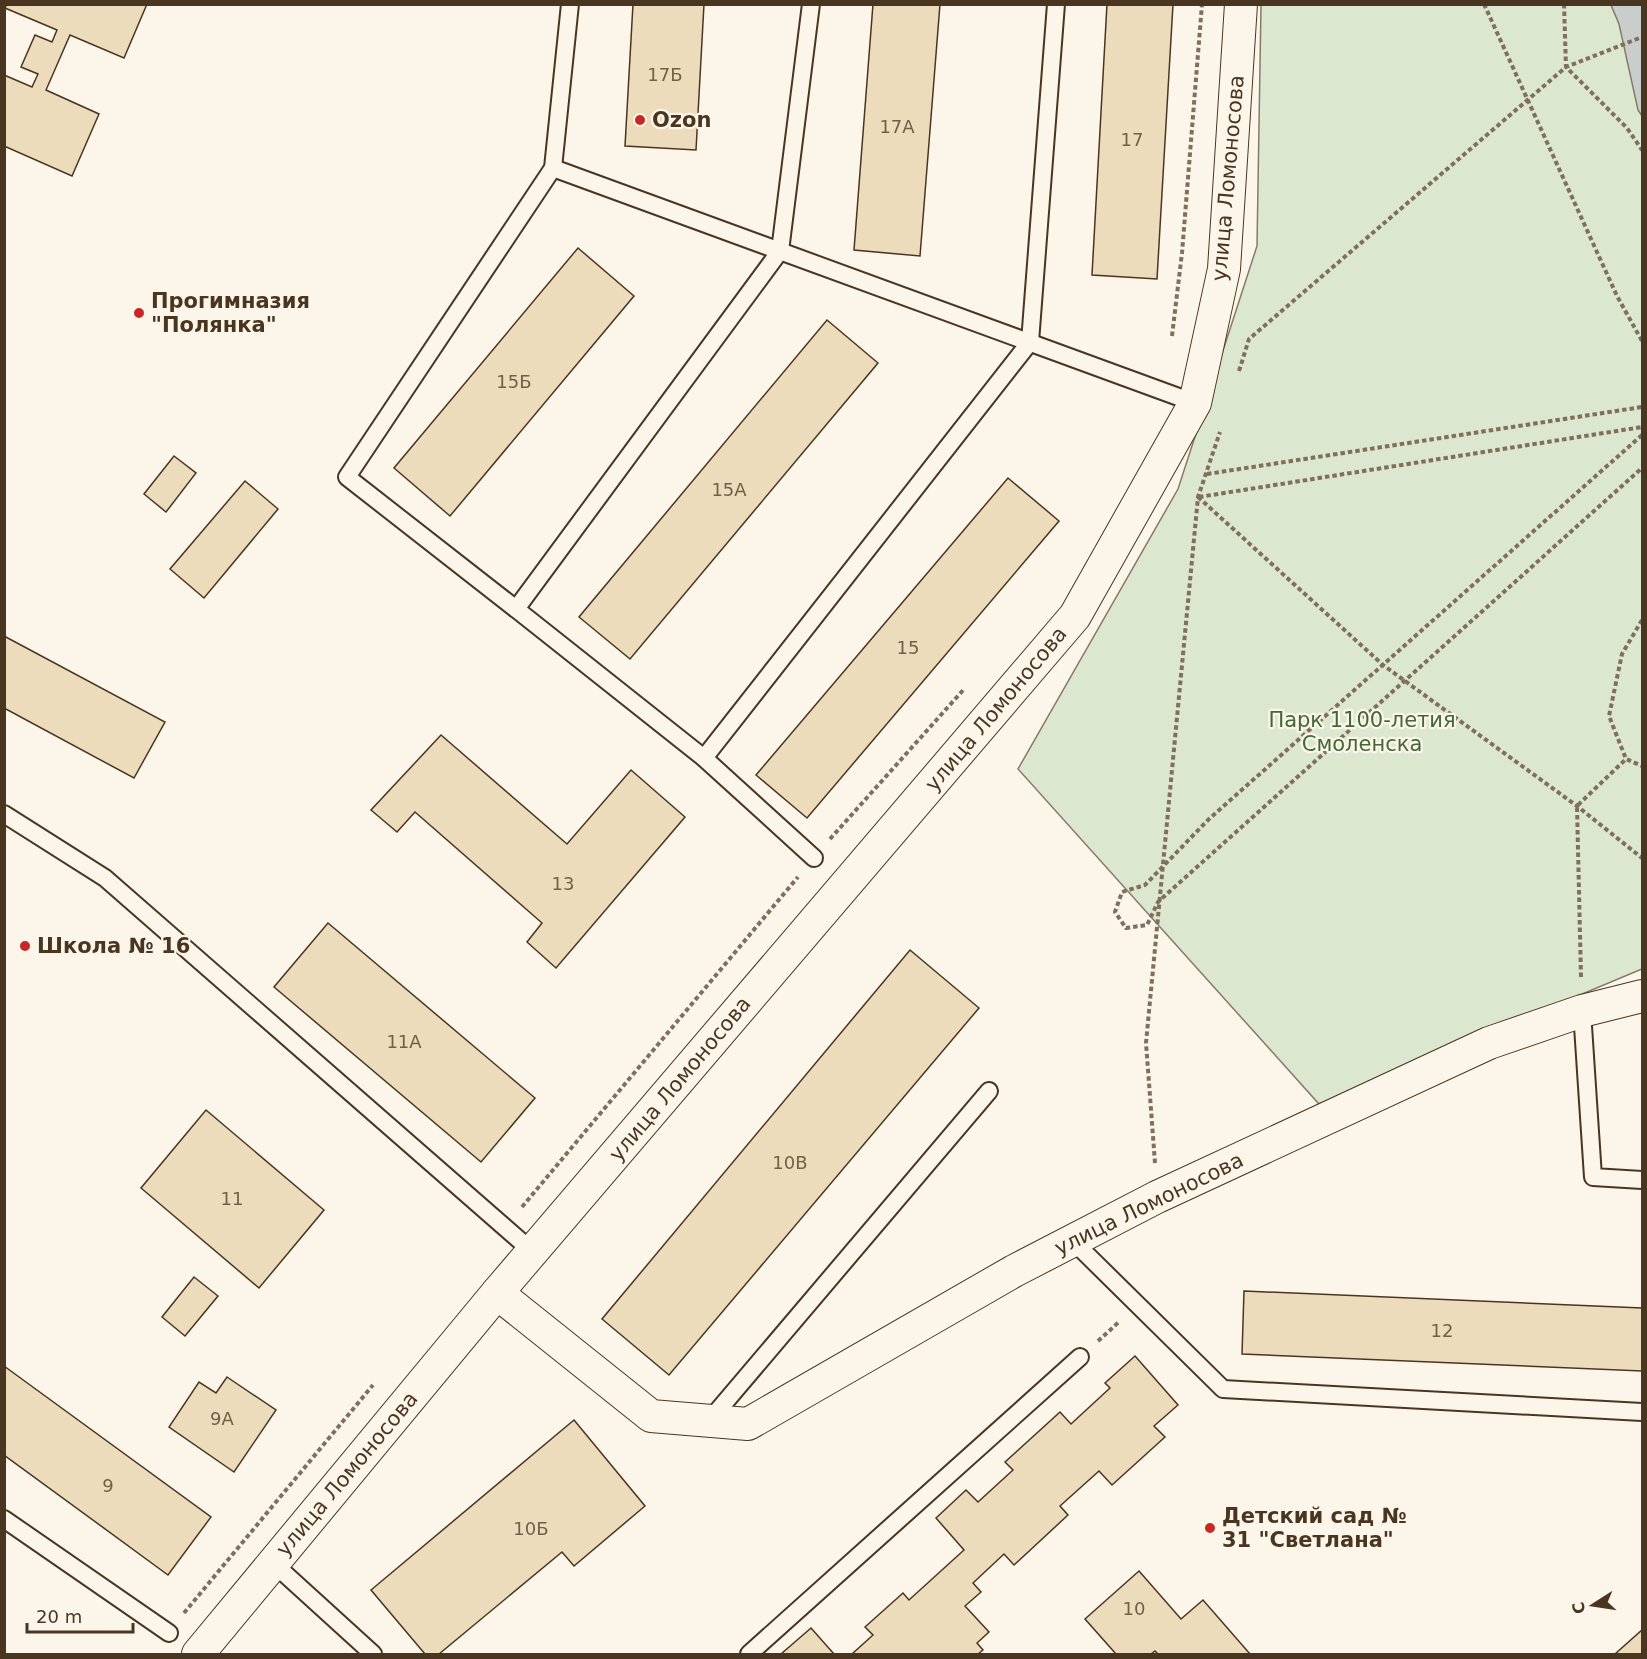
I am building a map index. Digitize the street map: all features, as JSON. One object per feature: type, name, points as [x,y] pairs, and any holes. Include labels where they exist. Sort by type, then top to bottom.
[{"type":"street","name":"улица Ломоносова","points":[[198,1654],[497,1293],[1075,616],[1195,403],[1224,269],[1240,4]]},
{"type":"street","name":"улица Ломоносова","points":[[497,1293],[651,1416],[748,1424],[1014,1272],[1157,1197],[1489,1043],[1582,1011],[1642,996]]},
{"type":"lane","points":[[570,4],[553,168],[347,477],[704,758],[814,858]]},
{"type":"lane","points":[[516,609],[780,251],[811,4]]},
{"type":"lane","points":[[704,758],[1030,342],[1056,4]]},
{"type":"lane","points":[[553,168],[1195,403]]},
{"type":"lane","points":[[4,814],[105,878],[533,1252]]},
{"type":"lane","points":[[1582,1011],[1593,1177],[1642,1180]]},
{"type":"lane","points":[[709,1421],[988,1091]]},
{"type":"lane","points":[[1073,1241],[1223,1389],[1642,1412]]},
{"type":"lane","points":[[749,1654],[1080,1357]]},
{"type":"lane","points":[[4,1519],[169,1633]]},
{"type":"lane","points":[[273,1563],[373,1654]]},
{"type":"path","points":[[1165,392],[1182,253],[1202,4]]},
{"type":"path","points":[[1484,4],[1617,296],[1642,341]]},
{"type":"path","points":[[1564,4],[1566,67],[1627,128],[1642,150]]},
{"type":"path","points":[[1239,373],[1249,339],[1566,67],[1642,37]]},
{"type":"path","points":[[1207,474],[1642,407]]},
{"type":"path","points":[[1198,497],[1642,427]]},
{"type":"path","points":[[1157,1197],[1146,1043],[1198,497],[1221,429]]},
{"type":"path","points":[[1642,435],[1209,819],[1145,885],[1122,892],[1115,912],[1126,928],[1148,925],[1160,901],[1642,468]]},
{"type":"path","points":[[1198,497],[1383,665],[1577,806],[1642,858]]},
{"type":"path","points":[[1642,620],[1622,654],[1609,716],[1626,759],[1642,766]]},
{"type":"path","points":[[504,1227],[814,858],[970,682]]},
{"type":"path","points":[[1582,1011],[1577,806],[1626,759]]},
{"type":"path","points":[[1080,1357],[1138,1305]]},
{"type":"path","points":[[169,1633],[376,1381]]},
{"type":"green space","name":"Парк 1100-летия Смоленска","points":[[1261,5],[1642,5],[1642,969],[1319,1104],[1018,769],[1178,489],[1257,246]]},
{"type":"shaded area","points":[[1611,5],[1642,5],[1642,116],[1638,110],[1619,24]]},
{"type":"building","points":[[7,4],[147,4],[124,58],[70,35],[46,90],[99,114],[72,176],[4,146],[4,75],[32,87],[38,74],[21,67],[35,35],[52,42],[57,30],[5,8]]},
{"type":"building","points":[[633,4],[704,4],[696,150],[625,146]]},
{"type":"building","points":[[873,4],[940,4],[920,256],[854,250]]},
{"type":"building","points":[[1107,4],[1173,4],[1157,279],[1092,275]]},
{"type":"building","points":[[578,248],[634,296],[450,516],[394,468]]},
{"type":"building","points":[[827,320],[878,363],[630,659],[579,617]]},
{"type":"building","points":[[174,456],[196,473],[166,512],[144,494]]},
{"type":"building","points":[[1008,478],[1059,521],[807,818],[756,775]]},
{"type":"building","points":[[245,481],[278,509],[204,598],[170,569]]},
{"type":"building","points":[[4,636],[165,722],[134,778],[4,708]]},
{"type":"building","points":[[441,735],[567,844],[631,770],[685,817],[556,968],[527,942],[542,923],[415,812],[397,832],[371,810]]},
{"type":"building","points":[[328,923],[535,1098],[481,1162],[274,987]]},
{"type":"building","points":[[910,950],[979,1008],[669,1375],[602,1319]]},
{"type":"building","points":[[206,1110],[324,1210],[259,1288],[141,1188]]},
{"type":"building","points":[[194,1277],[218,1296],[185,1336],[162,1317]]},
{"type":"building","points":[[1244,1291],[1642,1308],[1642,1371],[1242,1354]]},
{"type":"building","points":[[1135,1356],[1178,1405],[1154,1426],[1165,1437],[1112,1485],[1099,1471],[1060,1506],[1068,1515],[1014,1565],[1004,1554],[973,1583],[981,1592],[965,1606],[989,1632],[977,1643],[983,1650],[978,1654],[852,1654],[873,1635],[865,1627],[903,1593],[909,1600],[964,1550],[936,1518],[966,1490],[978,1502],[1013,1470],[1005,1462],[1060,1412],[1071,1424],[1110,1388],[1105,1383]]},
{"type":"building","points":[[4,1366],[211,1517],[168,1575],[4,1455]]},
{"type":"building","points":[[227,1377],[276,1410],[234,1472],[169,1427],[199,1382],[216,1393]]},
{"type":"building","points":[[574,1420],[645,1506],[574,1566],[562,1552],[439,1654],[425,1654],[371,1590]]},
{"type":"building","points":[[1139,1571],[1181,1619],[1203,1600],[1250,1654],[1158,1654],[1155,1651],[1151,1654],[1116,1654],[1085,1619]]},
{"type":"building","points":[[811,1628],[834,1654],[781,1654]]},
{"type":"building","points":[[1642,1630],[1642,1654],[1615,1654]]},
{"type":"place","name":"Ozon","points":[[640,120]]},
{"type":"place","name":"Прогимназия \"Полянка\"","points":[[139,313]]},
{"type":"place","name":"Школа № 16","points":[[25,946]]},
{"type":"place","name":"Детский сад № 31 \"Светлана\"","points":[[1210,1528]]}]
